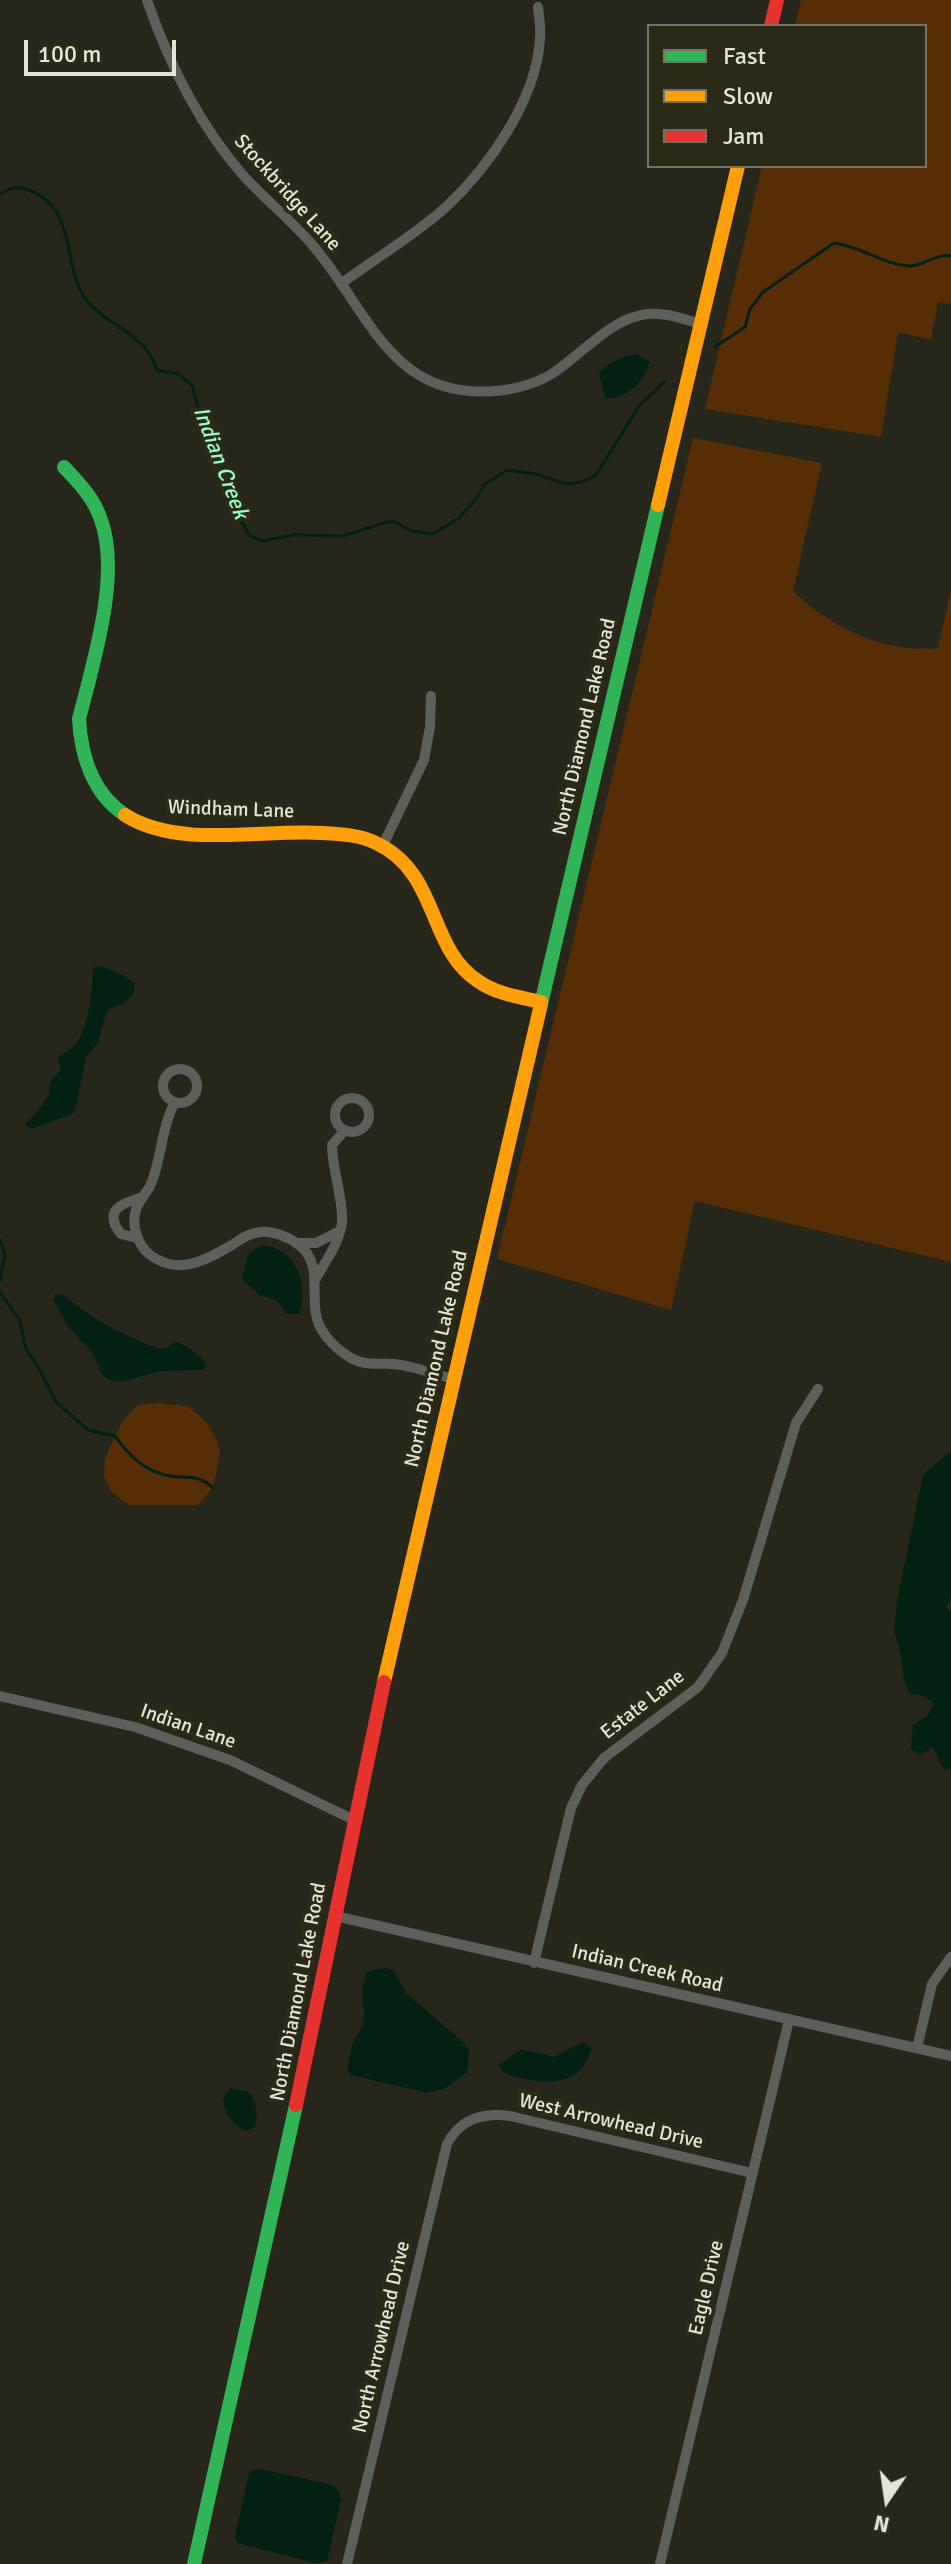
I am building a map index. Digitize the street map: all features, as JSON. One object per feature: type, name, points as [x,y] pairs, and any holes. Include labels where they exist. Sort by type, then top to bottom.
[{"type":"street","name":"Stockbridge Lane","points":[[147,0],[163,46],[186,93],[211,133],[244,176],[316,249],[342,283],[364,321],[391,354],[413,371],[457,389],[481,391],[527,385],[553,373],[629,318],[663,314],[701,324]]},
{"type":"street","points":[[771,24],[777,0]]},
{"type":"street","points":[[342,283],[443,209],[469,185],[489,159],[511,126],[535,68],[540,38],[538,7]]},
{"type":"street","name":"North Diamond Lake Road","points":[[194,2564],[316,2017],[354,1820],[453,1379],[738,168]]},
{"type":"street","name":"Windham Lane","points":[[64,467],[85,489],[101,518],[107,555],[107,602],[79,719],[79,734],[80,748],[88,769],[112,804],[151,827],[184,831],[336,834],[383,845]]},
{"type":"street","points":[[431,696],[424,760],[383,845],[403,862],[426,892],[451,953],[461,967],[492,989],[541,1002]]},
{"type":"street","points":[[175,1102],[167,1116],[151,1182],[136,1210],[137,1238],[145,1251],[157,1260],[188,1267],[248,1234],[261,1231],[274,1233],[298,1243],[306,1251],[315,1280],[316,1319],[325,1336],[349,1358],[361,1363],[395,1364],[453,1379]]},
{"type":"street","points":[[315,1280],[343,1219],[332,1162],[332,1145],[345,1130]]},
{"type":"street","points":[[137,1238],[121,1234],[113,1225],[113,1215],[125,1202],[143,1197]]},
{"type":"street","points":[[298,1243],[316,1243],[340,1231]]},
{"type":"street","name":"Estate Lane","points":[[534,1963],[571,1808],[582,1785],[615,1748],[698,1687],[722,1653],[743,1600],[796,1423],[818,1389]]},
{"type":"street","name":"Indian Lane","points":[[0,1696],[135,1727],[230,1760],[354,1820]]},
{"type":"street","name":"Indian Creek Road","points":[[335,1916],[951,2056]]},
{"type":"street","points":[[917,2048],[932,1984],[951,1957]]},
{"type":"street","name":"Eagle Drive","points":[[660,2564],[789,2020]]},
{"type":"street","name":"West Arrowhead Drive","points":[[463,2125],[480,2116],[510,2116],[752,2173]]},
{"type":"street","name":"North Arrowhead Drive","points":[[347,2564],[447,2144],[463,2125]]},
{"type":"shaded area","points":[[801,0],[951,0],[951,304],[938,302],[931,340],[898,332],[881,437],[705,409],[762,168],[927,168],[927,24],[795,24]]},
{"type":"shaded area","points":[[637,354],[650,362],[643,377],[628,392],[606,399],[599,374],[616,360]]},
{"type":"shaded area","points":[[693,438],[822,463],[793,591],[824,616],[879,642],[898,647],[938,648],[951,590],[951,1262],[695,1201],[671,1310],[497,1259]]},
{"type":"shaded area","points":[[100,966],[134,983],[134,992],[125,1003],[107,1010],[98,1043],[86,1057],[75,1110],[72,1114],[32,1129],[25,1125],[49,1094],[50,1082],[61,1069],[58,1058],[80,1039],[91,997],[93,968]]},
{"type":"shaded area","points":[[259,1246],[282,1251],[296,1268],[302,1291],[299,1314],[287,1314],[276,1300],[259,1295],[242,1279],[248,1255]]},
{"type":"shaded area","points":[[62,1294],[119,1332],[159,1349],[175,1342],[184,1345],[207,1366],[202,1370],[160,1371],[121,1382],[112,1381],[103,1376],[93,1354],[67,1325],[54,1301],[55,1295]]},
{"type":"shaded area","points":[[159,1403],[188,1406],[208,1424],[217,1440],[220,1454],[213,1488],[198,1505],[128,1505],[111,1491],[104,1476],[105,1458],[123,1420],[138,1405]]},
{"type":"shaded area","points":[[951,1451],[951,1597],[946,1608],[951,1612],[951,1769],[944,1770],[933,1747],[920,1755],[911,1749],[913,1725],[927,1716],[934,1704],[924,1696],[909,1693],[894,1631],[897,1601],[923,1475]]},
{"type":"shaded area","points":[[387,1968],[394,1971],[406,1993],[465,2044],[469,2052],[467,2072],[446,2088],[427,2093],[351,2075],[347,2069],[353,2043],[362,2027],[362,1991],[367,1972]]},
{"type":"shaded area","points":[[583,2042],[592,2049],[583,2067],[575,2074],[556,2081],[522,2079],[503,2072],[499,2065],[521,2049],[554,2057]]},
{"type":"shaded area","points":[[230,2088],[249,2092],[256,2109],[255,2127],[245,2131],[230,2118],[223,2099]]},
{"type":"shaded area","points":[[260,2469],[333,2485],[338,2490],[341,2499],[327,2561],[316,2563],[238,2543],[235,2536],[249,2473]]},
{"type":"waterway","name":"Indian Creek","points":[[0,194],[21,188],[45,199],[56,211],[62,225],[79,288],[87,301],[144,347],[157,370],[178,374],[192,385],[201,420],[223,456],[227,492],[249,535],[262,541],[293,535],[343,536],[387,522],[395,522],[411,531],[433,534],[459,518],[484,485],[507,470],[536,474],[566,484],[582,482],[596,475],[639,406],[664,382]]},
{"type":"waterway","name":"Indian Creek","points":[[715,347],[745,327],[750,309],[763,292],[834,243],[908,266],[940,256],[951,256]]},
{"type":"waterway","points":[[0,1240],[5,1255],[0,1281]]},
{"type":"waterway","points":[[0,1292],[20,1321],[26,1349],[56,1402],[88,1430],[115,1436],[131,1455],[149,1469],[165,1475],[196,1478],[213,1488]]},
{"type":"traffic: fast","points":[[64,467],[85,490],[97,510],[106,539],[108,564],[98,645],[79,719],[83,747],[97,785],[125,815]]},
{"type":"traffic: fast","points":[[541,1004],[658,505]]},
{"type":"traffic: fast","points":[[194,2564],[296,2105]]},
{"type":"traffic: slow","points":[[658,505],[738,168]]},
{"type":"traffic: slow","points":[[125,815],[170,832],[195,835],[298,832],[343,834],[370,840],[397,856],[412,873],[450,950],[462,967],[492,989],[541,1002]]},
{"type":"traffic: slow","points":[[384,1682],[541,1004]]},
{"type":"traffic: jam","points":[[771,24],[777,0]]},
{"type":"traffic: jam","points":[[296,2105],[384,1682]]}]
